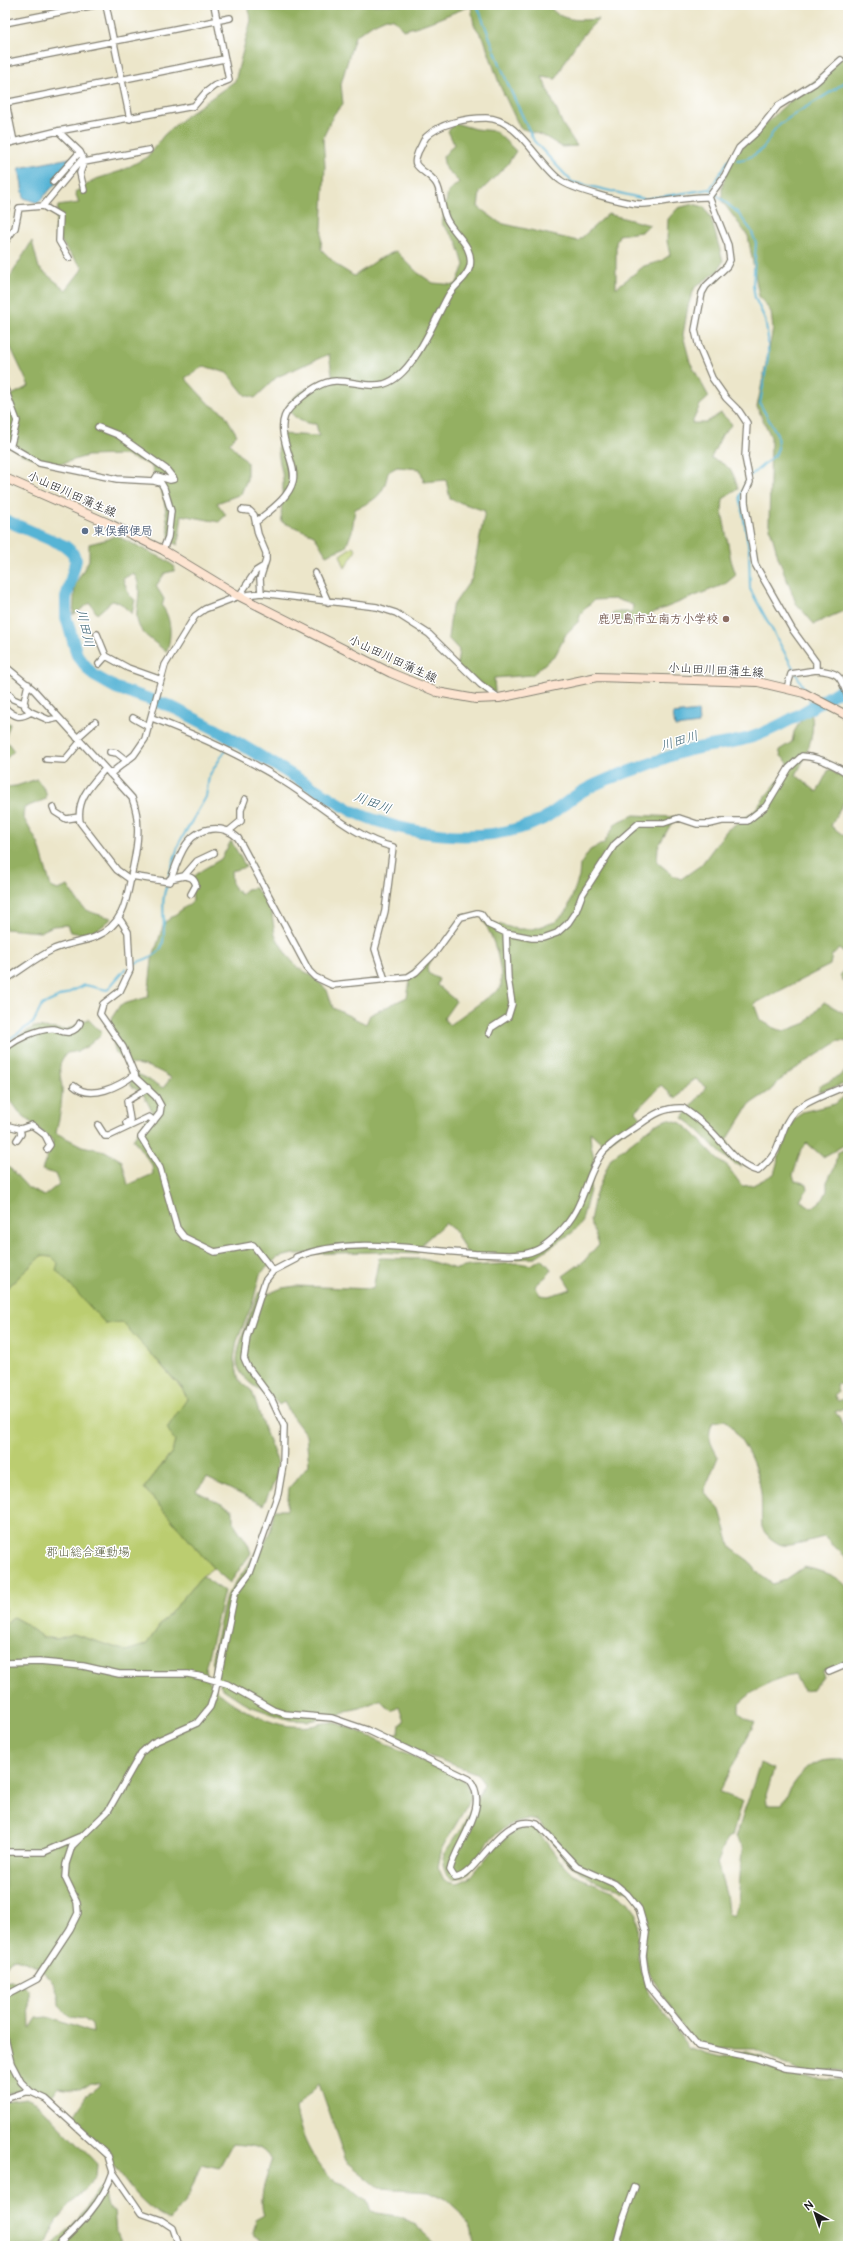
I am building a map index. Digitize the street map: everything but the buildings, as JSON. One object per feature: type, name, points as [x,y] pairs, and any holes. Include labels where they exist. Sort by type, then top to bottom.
[{"type":"main road","name":"小山田川田蒲生線","points":[[5,478],[110,524],[163,550],[239,596],[417,686],[459,698],[476,700],[499,698],[597,677],[758,682],[804,693],[848,716]]},
{"type":"street","points":[[5,23],[95,5]]},
{"type":"street","points":[[106,5],[130,119]]},
{"type":"street","points":[[5,144],[58,131],[130,119],[194,106],[214,86],[229,80],[214,5]]},
{"type":"street","points":[[5,63],[230,18]]},
{"type":"street","points":[[14,142],[5,102],[224,59]]},
{"type":"street","points":[[256,522],[285,497],[294,480],[293,470],[284,442],[285,416],[289,409],[313,388],[327,382],[336,380],[371,386],[383,384],[401,375],[437,319],[448,295],[467,275],[471,259],[469,251],[447,220],[436,182],[416,164],[415,159],[425,138],[436,130],[451,123],[486,118],[499,120],[508,125],[530,147],[554,175],[569,185],[639,204],[712,193],[725,175],[739,148],[758,131],[778,106],[815,83],[841,60]]},
{"type":"street","points":[[58,131],[80,152],[83,158],[80,172],[84,190]]},
{"type":"street","points":[[43,206],[81,163],[149,150]]},
{"type":"street","points":[[53,182],[80,152]]},
{"type":"street","points":[[712,193],[728,245],[730,260],[727,266],[706,286],[702,293],[695,330],[699,347],[712,378],[726,398],[739,411],[747,423],[745,457],[750,482],[745,493],[745,502],[755,564],[792,629],[816,662],[816,670]]},
{"type":"street","points":[[5,198],[7,203],[5,212]]},
{"type":"street","points":[[5,242],[15,228],[19,208],[43,206],[60,216],[59,241],[69,258]]},
{"type":"street","points":[[5,389],[17,421],[8,443],[39,463],[117,480],[154,481],[161,484],[164,488],[171,511],[168,537],[163,550]]},
{"type":"street","points":[[98,427],[118,435],[166,469],[174,478],[170,480],[157,476],[154,481]]},
{"type":"street","points":[[242,510],[250,511],[254,515],[258,534],[266,553],[260,579],[261,593]]},
{"type":"street","points":[[239,596],[256,571],[264,566]]},
{"type":"street","points":[[315,573],[328,602]]},
{"type":"street","points":[[110,774],[138,751],[149,727],[160,679],[169,656],[195,616],[205,609],[239,596],[261,593],[377,607],[405,617],[429,634],[480,684],[499,698]]},
{"type":"street","points":[[97,634],[106,656],[128,668],[160,679]]},
{"type":"street","points":[[100,664],[106,656]]},
{"type":"street","points":[[5,666],[28,684],[132,798],[137,810],[139,825],[136,850],[125,907],[119,918],[108,930],[94,938],[75,941],[52,950],[5,980]]},
{"type":"street","points":[[787,688],[791,674],[816,670],[836,674],[840,677],[848,697]]},
{"type":"street","points":[[24,704],[28,684]]},
{"type":"street","points":[[10,695],[13,700],[24,704],[31,712],[49,720],[58,718]]},
{"type":"street","points":[[5,708],[14,717],[22,717],[31,712]]},
{"type":"street","points":[[152,716],[222,746],[285,782],[368,838],[393,847],[385,911],[375,949],[385,980]]},
{"type":"street","points":[[133,718],[149,727]]},
{"type":"street","points":[[46,759],[65,760],[78,740],[95,722]]},
{"type":"street","points":[[110,752],[117,753],[127,761]]},
{"type":"street","points":[[105,769],[82,798],[79,817],[80,822],[117,870],[131,878],[170,882],[185,845],[192,836],[201,830],[230,830],[238,838],[309,971],[315,977],[332,985],[385,980],[408,976],[416,972],[440,947],[461,917],[477,913],[481,914],[489,925],[506,933],[543,938],[557,933],[568,923],[576,911],[582,895],[615,844],[639,823],[664,823],[679,818],[697,824],[710,824],[722,821],[747,821],[766,806],[777,791],[788,768],[802,756],[809,756],[837,766],[848,774]]},
{"type":"street","points":[[230,830],[241,821],[241,810],[245,799]]},
{"type":"street","points":[[53,807],[55,812],[66,819],[79,817]]},
{"type":"street","points":[[184,876],[196,861],[214,853]]},
{"type":"street","points":[[170,879],[184,876],[191,877],[196,885],[191,894]]},
{"type":"street","points":[[119,918],[128,932],[130,970],[120,991],[103,1004],[100,1014],[123,1047],[135,1074],[148,1088],[161,1106],[160,1113],[141,1137],[160,1168],[177,1228],[184,1237],[215,1252],[253,1245],[273,1271]]},
{"type":"street","points":[[489,1033],[491,1028],[508,1017],[512,1004],[508,979],[506,933]]},
{"type":"street","points":[[5,1048],[15,1041],[43,1030],[53,1029],[67,1033],[73,1031],[80,1023]]},
{"type":"street","points":[[74,1086],[87,1092],[98,1092],[128,1079],[135,1074]]},
{"type":"street","points":[[5,1996],[37,1979],[70,1929],[78,1913],[77,1902],[65,1877],[66,1864],[72,1846],[108,1811],[141,1753],[152,1743],[197,1723],[210,1707],[218,1681],[235,1593],[250,1573],[278,1494],[283,1465],[285,1435],[281,1416],[271,1398],[248,1367],[244,1358],[247,1337],[265,1281],[273,1271],[304,1254],[318,1249],[338,1247],[374,1246],[439,1252],[516,1255],[531,1252],[542,1247],[572,1218],[591,1173],[604,1152],[653,1114],[664,1109],[683,1108],[710,1130],[746,1167],[758,1170],[773,1155],[785,1126],[795,1111],[808,1103],[848,1085]]},
{"type":"street","points":[[126,1123],[130,1120],[127,1101],[148,1088]]},
{"type":"street","points":[[98,1125],[105,1136],[109,1136],[149,1117],[154,1121]]},
{"type":"street","points":[[5,1125],[20,1129],[32,1125],[39,1129],[48,1139],[50,1146],[47,1149]]},
{"type":"street","points":[[17,1140],[21,1134],[20,1129]]},
{"type":"street","points":[[5,1663],[38,1662],[67,1664],[119,1674],[188,1674],[218,1681],[227,1684],[273,1710],[285,1714],[332,1718],[367,1730],[469,1778],[474,1785],[476,1807],[452,1860],[450,1870],[455,1878],[461,1877],[471,1869],[487,1847],[508,1830],[523,1823],[530,1822],[537,1824],[566,1857],[577,1867],[614,1884],[627,1894],[639,1909],[646,1934],[643,1956],[644,1971],[649,1986],[698,2046],[755,2058],[784,2068],[848,2075]]},
{"type":"street","points":[[829,1672],[848,1664]]},
{"type":"street","points":[[5,1852],[44,1852],[83,1835]]},
{"type":"street","points":[[5,2038],[11,2062],[21,2082],[31,2092],[46,2099],[108,2156],[113,2172],[141,2213],[161,2220],[172,2228],[178,2243],[181,2246]]},
{"type":"street","points":[[5,2100],[25,2092],[31,2092]]},
{"type":"street","points":[[57,2246],[86,2218],[108,2187],[113,2172]]},
{"type":"street","points":[[616,2246],[623,2220],[635,2187]]},
{"type":"green space","points":[[248,5],[549,5],[553,11],[565,18],[579,20],[599,19],[574,46],[556,79],[542,77],[563,125],[577,146],[562,147],[544,136],[520,128],[500,86],[484,39],[474,25],[471,6],[403,30],[394,19],[386,18],[373,24],[355,36],[341,84],[343,104],[334,114],[323,138],[325,166],[321,249],[338,266],[354,276],[379,259],[396,251],[418,273],[433,283],[456,285],[464,265],[457,242],[442,224],[448,192],[459,182],[445,168],[443,157],[454,144],[448,131],[455,123],[475,129],[495,131],[516,151],[507,165],[480,192],[478,207],[500,223],[578,241],[608,214],[650,225],[641,232],[619,235],[616,243],[616,288],[644,266],[661,261],[670,255],[667,241],[668,219],[678,208],[693,204],[704,207],[711,218],[723,261],[718,271],[695,287],[688,306],[683,335],[690,362],[709,397],[700,405],[692,423],[705,423],[721,413],[732,424],[722,435],[711,458],[730,469],[738,489],[723,499],[722,511],[731,560],[736,575],[725,584],[650,614],[631,627],[619,620],[611,620],[613,612],[632,612],[633,605],[616,599],[594,600],[581,613],[578,622],[566,634],[556,654],[532,675],[494,678],[495,692],[478,685],[461,670],[457,665],[459,650],[448,638],[452,607],[472,578],[485,511],[450,499],[446,480],[424,482],[420,469],[397,467],[388,472],[384,486],[378,496],[355,509],[352,531],[346,547],[326,555],[314,535],[282,522],[281,513],[283,480],[278,449],[280,434],[319,436],[316,424],[302,422],[286,407],[296,396],[306,389],[333,381],[329,354],[277,377],[255,398],[245,395],[227,373],[204,366],[185,378],[208,403],[224,413],[237,435],[229,443],[247,462],[247,479],[241,494],[217,503],[226,515],[219,522],[182,515],[178,545],[170,541],[164,498],[151,465],[124,455],[87,456],[57,465],[21,454],[11,442],[7,428],[6,398],[29,386],[9,344],[5,344],[5,285],[32,241],[39,268],[66,290],[83,268],[67,250],[55,231],[58,206],[79,203],[75,192],[96,179],[121,171],[147,157],[164,135],[186,116],[235,81],[251,20]]},
{"type":"green space","points":[[848,50],[848,611],[841,612],[814,624],[796,603],[778,557],[769,524],[771,437],[757,407],[773,329],[771,312],[759,296],[748,236],[722,201],[722,187],[731,158],[781,109],[837,62]]},
{"type":"green space","points":[[115,535],[166,560],[175,567],[174,571],[165,573],[156,586],[164,599],[162,606],[168,617],[170,629],[166,652],[144,634],[138,624],[137,610],[139,588],[133,573],[123,579],[129,595],[135,600],[132,614],[120,603],[112,601],[97,614],[90,603],[73,615],[75,585],[89,560],[89,544],[109,539]]},
{"type":"green space","points":[[353,546],[356,550],[345,568],[340,555]]},
{"type":"green space","points":[[811,714],[811,737],[803,761],[796,775],[817,792],[829,769],[848,781],[848,794],[831,826],[843,835],[848,835],[848,965],[846,955],[839,949],[832,955],[830,965],[754,1004],[760,1020],[776,1029],[785,1031],[806,1023],[824,1002],[846,1014],[848,1012],[848,1042],[839,1041],[792,1071],[778,1082],[774,1088],[750,1104],[727,1140],[741,1167],[725,1157],[698,1130],[683,1118],[706,1087],[696,1079],[690,1082],[676,1099],[661,1085],[636,1111],[641,1117],[604,1145],[590,1132],[591,1146],[594,1157],[590,1190],[581,1224],[572,1233],[534,1258],[471,1261],[455,1231],[445,1223],[425,1241],[417,1254],[376,1252],[293,1254],[277,1258],[260,1274],[253,1302],[237,1341],[234,1359],[239,1380],[252,1391],[277,1461],[276,1479],[263,1505],[207,1478],[196,1491],[233,1510],[233,1522],[248,1544],[251,1553],[230,1583],[213,1568],[144,1488],[172,1452],[175,1441],[167,1428],[187,1399],[183,1389],[122,1322],[106,1324],[56,1270],[58,1263],[52,1257],[41,1256],[5,1290],[5,1166],[11,1169],[28,1188],[44,1196],[59,1184],[55,1174],[42,1170],[53,1141],[19,1112],[5,1090],[5,1048],[16,1038],[34,1027],[66,1030],[88,1019],[102,1033],[86,1047],[78,1051],[67,1053],[63,1058],[60,1068],[62,1100],[56,1133],[82,1146],[105,1151],[122,1161],[128,1185],[153,1174],[152,1165],[133,1139],[152,1111],[143,1094],[131,1086],[128,1073],[136,1073],[163,1088],[171,1078],[150,1067],[133,1064],[128,1065],[116,1053],[109,1028],[113,1016],[120,1005],[148,997],[152,960],[164,923],[193,901],[191,879],[202,870],[221,859],[231,841],[246,867],[231,871],[232,885],[241,895],[246,889],[255,888],[271,907],[275,935],[286,954],[298,968],[311,975],[327,990],[333,1008],[366,1024],[370,1015],[407,997],[412,973],[419,965],[433,958],[427,966],[428,973],[439,979],[437,985],[456,1001],[444,1018],[449,1025],[501,988],[497,952],[483,920],[516,929],[533,929],[555,922],[567,911],[579,877],[580,865],[590,850],[604,843],[616,823],[634,815],[675,817],[658,847],[657,862],[674,876],[681,879],[701,865],[727,830],[753,812],[786,771],[788,763],[781,756],[779,750],[792,742],[794,732],[804,715]]},
{"type":"green space","points":[[5,720],[10,724],[5,739]]},
{"type":"green space","points":[[5,739],[14,751],[5,760]]},
{"type":"green space","points":[[37,779],[46,792],[46,799],[24,808],[23,817],[39,845],[51,887],[58,890],[68,886],[77,901],[85,909],[95,914],[112,918],[102,927],[93,932],[70,932],[67,925],[53,926],[40,932],[5,929],[5,787],[16,786]]},
{"type":"green space","points":[[848,965],[848,978],[844,982],[840,976]]},
{"type":"green space","points":[[848,1068],[848,1083],[818,1092],[820,1086],[838,1077]]},
{"type":"green space","points":[[848,1093],[848,1143],[823,1157],[807,1143],[801,1149],[793,1176],[795,1181],[806,1183],[807,1190],[800,1200],[812,1208],[823,1199],[827,1191],[827,1182],[835,1166],[837,1153],[848,1147],[848,1385],[836,1384],[838,1393],[834,1396],[838,1401],[843,1399],[846,1407],[835,1412],[840,1418],[848,1442],[848,1559],[824,1537],[796,1544],[782,1545],[767,1535],[762,1527],[761,1493],[757,1473],[744,1444],[725,1420],[713,1422],[711,1428],[710,1440],[718,1457],[704,1491],[720,1510],[731,1548],[749,1561],[760,1575],[773,1584],[785,1580],[804,1567],[834,1576],[848,1588],[848,1661],[839,1666],[823,1671],[823,1676],[812,1690],[803,1691],[795,1675],[779,1679],[765,1685],[752,1693],[739,1704],[739,1711],[745,1719],[755,1722],[719,1792],[742,1801],[732,1836],[727,1838],[717,1863],[726,1893],[728,1913],[733,1917],[736,1910],[739,1893],[743,1847],[736,1837],[760,1763],[774,1769],[766,1795],[767,1805],[782,1805],[801,1774],[807,1769],[826,1760],[848,1760],[848,2072],[836,2070],[802,2073],[755,2049],[719,2049],[691,2042],[649,1973],[642,1947],[641,1932],[646,1916],[636,1896],[630,1891],[605,1885],[588,1877],[567,1863],[539,1822],[525,1820],[510,1825],[496,1834],[486,1845],[469,1874],[464,1877],[452,1879],[446,1874],[443,1864],[445,1852],[461,1829],[484,1784],[476,1773],[426,1755],[394,1736],[399,1732],[400,1725],[404,1722],[399,1707],[391,1711],[380,1700],[360,1708],[346,1711],[339,1716],[308,1721],[290,1720],[249,1706],[223,1689],[214,1676],[212,1657],[226,1596],[253,1556],[264,1544],[271,1529],[274,1510],[287,1510],[289,1488],[309,1464],[306,1435],[291,1415],[284,1402],[279,1405],[272,1398],[248,1381],[240,1371],[237,1362],[237,1355],[242,1337],[259,1292],[265,1295],[282,1288],[296,1286],[373,1289],[379,1258],[423,1259],[456,1269],[469,1266],[519,1263],[530,1265],[542,1259],[551,1269],[549,1274],[535,1286],[540,1295],[548,1296],[571,1289],[563,1276],[584,1261],[599,1244],[590,1221],[595,1196],[611,1158],[654,1125],[668,1119],[681,1123],[693,1133],[717,1159],[728,1167],[742,1186],[753,1185],[774,1174],[785,1136],[794,1121],[802,1112],[835,1104]]},
{"type":"green space","name":"郡山総合運動場","points":[[41,1256],[52,1257],[122,1321],[183,1390],[187,1399],[172,1452],[144,1488],[213,1568],[202,1576],[160,1625],[146,1645],[126,1651],[73,1634],[57,1639],[42,1637],[24,1623],[13,1617],[5,1624],[5,1290]]},
{"type":"green space","points":[[202,1576],[224,1591],[205,1669],[208,1679],[224,1697],[248,1712],[283,1725],[311,1726],[329,1722],[340,1724],[387,1744],[463,1780],[467,1785],[472,1797],[442,1848],[438,1867],[444,1880],[457,1883],[469,1879],[496,1846],[515,1831],[530,1826],[536,1829],[564,1866],[573,1875],[613,1891],[628,1902],[637,1914],[638,1957],[647,1989],[688,2047],[704,2053],[722,2057],[747,2052],[763,2057],[766,2067],[794,2076],[848,2080],[848,2246],[476,2246],[473,2234],[461,2213],[446,2199],[429,2191],[379,2188],[346,2161],[319,2083],[296,2108],[300,2127],[313,2156],[325,2172],[334,2180],[346,2186],[367,2201],[371,2212],[403,2217],[415,2225],[438,2246],[269,2246],[252,2234],[255,2220],[264,2215],[262,2208],[262,2195],[271,2161],[264,2151],[255,2147],[232,2144],[219,2168],[201,2164],[189,2195],[170,2220],[150,2209],[135,2194],[73,2117],[86,2096],[101,2084],[90,2083],[80,2090],[58,2087],[50,2099],[38,2092],[28,2090],[5,2095],[5,1982],[16,1981],[29,1991],[30,2029],[37,2018],[47,2017],[93,2033],[92,2025],[84,2019],[70,2017],[59,2006],[56,1988],[46,1974],[31,1964],[13,1959],[5,1967],[5,1624],[13,1617],[24,1623],[42,1637],[57,1639],[73,1634],[126,1651],[146,1645],[160,1625]]},
{"type":"green space","points":[[26,2098],[39,2104],[97,2164],[96,2177],[56,2221],[47,2242],[42,2246],[5,2246],[5,2101]]},
{"type":"green space","points":[[102,2187],[107,2207],[114,2211],[116,2232],[120,2241],[128,2246],[50,2246],[80,2219],[96,2190]]},
{"type":"water","points":[[70,158],[70,168],[38,203],[24,198],[19,168]]},
{"type":"water","points":[[698,711],[699,724],[675,727],[673,714]]},
{"type":"waterway","points":[[477,5],[509,87],[534,141],[572,182],[645,199],[710,189]]},
{"type":"waterway","points":[[737,160],[746,159],[754,155],[765,146],[777,127],[794,114],[840,86],[848,79]]},
{"type":"waterway","points":[[730,158],[710,189],[737,212],[751,230],[756,243],[753,285],[755,298],[765,319],[768,338],[768,357],[760,404],[777,434],[778,448],[775,455],[750,476]]},
{"type":"waterway","points":[[748,479],[740,496],[749,550],[750,589],[805,690]]},
{"type":"waterway","name":"川田川","points":[[5,520],[65,546],[72,552],[76,560],[66,598],[66,617],[77,655],[93,675],[116,688],[170,706],[215,729],[352,811],[397,827],[422,832],[447,835],[472,835],[497,833],[521,828],[543,819],[591,786],[683,752],[758,735],[804,712],[848,685]]},
{"type":"waterway","name":"川田川","points":[[809,700],[813,706]]},
{"type":"waterway","points":[[227,748],[232,739]]},
{"type":"waterway","points":[[169,876],[179,843],[206,797],[209,776],[225,751]]},
{"type":"waterway","points":[[133,964],[156,954],[161,949],[164,932],[163,903],[167,886]]},
{"type":"waterway","points":[[5,1042],[33,1023],[42,1005],[85,985],[107,990],[126,968]]},
{"type":"place","name":"東俣郵便局","points":[[85,531]]},
{"type":"place","name":"鹿児島市立南方小学校","points":[[726,619]]}]
